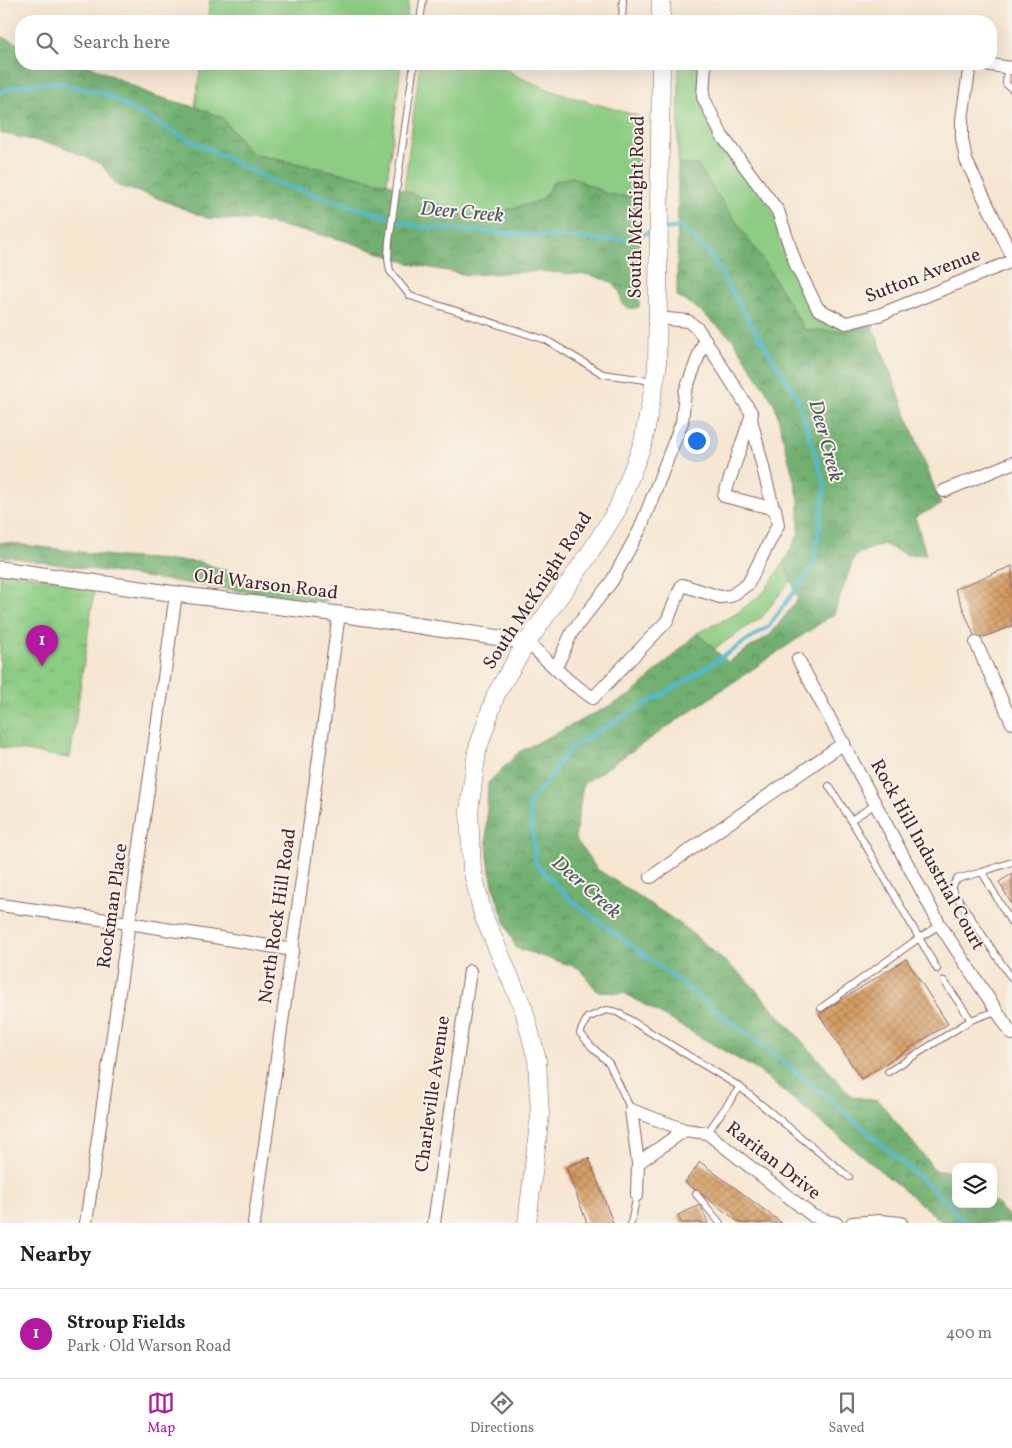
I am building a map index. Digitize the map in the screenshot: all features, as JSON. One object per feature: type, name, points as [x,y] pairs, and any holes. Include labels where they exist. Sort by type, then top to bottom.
[{"type":"main road","points":[[661,0],[661,15]]},
{"type":"main road","name":"South McKnight Road","points":[[527,1223],[540,1115],[537,1060],[524,1010],[483,915],[472,869],[469,812],[477,751],[496,694],[526,642],[588,556],[617,510],[643,443],[657,369],[661,70]]},
{"type":"street","points":[[997,66],[1010,68]]},
{"type":"street","name":"Sutton Avenue","points":[[705,70],[703,96],[722,136],[778,211],[796,265],[818,310],[846,323],[879,315],[1012,262]]},
{"type":"street","points":[[969,70],[962,119],[962,139],[966,160],[1012,256]]},
{"type":"street","points":[[526,642],[569,681],[593,698],[667,621],[682,585],[720,597],[731,596],[748,584],[778,525],[775,509],[772,508],[752,414],[698,328],[688,321],[658,318]]},
{"type":"street","points":[[554,668],[572,632],[612,581],[640,529],[682,422],[685,392],[705,339]]},
{"type":"street","points":[[751,416],[724,496],[772,508]]},
{"type":"street","points":[[944,491],[1012,463]]},
{"type":"street","name":"Old Warson Road","points":[[0,569],[176,594],[339,614],[526,642]]},
{"type":"street","name":"Rockman Place","points":[[86,1223],[176,594]]},
{"type":"street","name":"North Rock Hill Road","points":[[254,1223],[339,614]]},
{"type":"street","points":[[976,643],[1012,723]]},
{"type":"street","name":"Rock Hill Industrial Court","points":[[798,659],[940,925],[1012,1034]]},
{"type":"street","points":[[651,877],[844,743]]},
{"type":"street","points":[[0,905],[129,923],[293,950]]},
{"type":"street","name":"Charleville Avenue","points":[[434,1223],[470,971]]},
{"type":"street","points":[[631,1110],[638,1163],[637,1195]]},
{"type":"street","name":"Raritan Drive","points":[[631,1110],[685,1130],[707,1133],[810,1220],[836,1223]]},
{"type":"street","points":[[638,1163],[685,1130]]},
{"type":"street","points":[[852,1223],[880,1221],[900,1223]]},
{"type":"lane","points":[[421,15],[423,0]]},
{"type":"lane","points":[[622,15],[623,0]]},
{"type":"lane","points":[[1010,68],[1006,84],[1012,89]]},
{"type":"lane","points":[[413,70],[390,240],[388,259],[390,271],[410,296],[546,340],[603,374],[655,381]]},
{"type":"lane","points":[[829,786],[851,820],[937,969]]},
{"type":"lane","points":[[851,820],[876,804]]},
{"type":"lane","points":[[1012,862],[957,879],[951,888],[1012,980]]},
{"type":"lane","points":[[982,872],[1012,924]]},
{"type":"lane","points":[[821,1008],[940,925]]},
{"type":"lane","points":[[944,981],[971,1020]]},
{"type":"lane","points":[[631,1110],[610,1063],[580,1033],[587,1018],[606,1010],[617,1012],[740,1087],[849,1177]]},
{"type":"lane","points":[[888,1072],[971,1020],[996,1011]]},
{"type":"lane","points":[[707,1133],[740,1087]]},
{"type":"lane","points":[[696,1194],[720,1223]]},
{"type":"lane","points":[[631,1223],[637,1195]]},
{"type":"green space","points":[[210,0],[409,0],[407,15],[208,15]]},
{"type":"green space","points":[[0,36],[15,42],[15,70],[100,70],[152,95],[195,107],[221,117],[252,154],[387,183],[466,216],[504,211],[542,200],[554,181],[572,177],[607,194],[640,198],[639,307],[630,309],[622,303],[620,292],[612,282],[590,275],[536,271],[468,275],[415,265],[343,240],[258,221],[207,218],[152,196],[118,186],[101,164],[61,146],[0,133]]},
{"type":"green space","points":[[200,70],[400,70],[387,183],[252,154],[221,117],[195,107]]},
{"type":"green space","points":[[419,70],[507,70],[521,78],[558,93],[638,116],[640,198],[607,194],[572,177],[554,181],[542,200],[504,211],[466,216],[404,190]]},
{"type":"green space","points":[[679,70],[699,70],[700,95],[770,207],[821,317],[844,326],[869,325],[873,327],[843,331],[805,330],[766,265],[678,164]]},
{"type":"green space","points":[[678,164],[697,165],[766,265],[805,330],[843,331],[873,327],[941,505],[915,517],[926,554],[907,555],[883,544],[855,555],[834,614],[583,784],[575,838],[597,869],[682,925],[748,981],[852,1097],[878,1100],[936,1171],[952,1170],[952,1208],[997,1208],[997,1204],[1012,1219],[1012,1223],[944,1223],[759,1071],[624,993],[598,992],[579,968],[516,948],[503,917],[489,864],[487,844],[488,783],[519,752],[631,695],[697,633],[728,662],[771,634],[798,599],[784,562],[799,533],[799,500],[775,405],[733,339],[694,306],[677,296]]},
{"type":"green space","points":[[0,542],[121,557],[200,562],[271,585],[318,589],[329,599],[323,603],[0,556]]},
{"type":"green space","points":[[784,562],[791,580],[762,617],[714,649],[697,633],[736,614],[764,592]]},
{"type":"green space","points":[[0,571],[95,585],[70,758],[0,747]]},
{"type":"building","points":[[1012,566],[1012,626],[976,640],[955,589]]},
{"type":"building","points":[[1012,874],[1012,905],[999,882]]},
{"type":"building","points":[[906,959],[948,1024],[861,1079],[819,1014]]},
{"type":"building","points":[[589,1158],[613,1223],[587,1223],[566,1167]]},
{"type":"building","points":[[700,1162],[782,1223],[740,1223],[685,1182]]},
{"type":"building","points":[[700,1205],[708,1223],[681,1223],[678,1215]]},
{"type":"waterway","name":"Deer Creek","points":[[0,92],[16,86],[55,82],[103,93],[174,132],[277,183],[420,227],[603,240],[630,239],[655,230]]},
{"type":"waterway","name":"Deer Creek","points":[[664,229],[680,227],[709,252],[743,311],[797,397],[825,485],[814,564],[769,626],[684,682],[571,747],[529,805],[536,864],[571,900],[819,1090],[949,1203],[964,1223]]},
{"type":"place","name":"Stroup Fields","points":[[42,666]]}]
